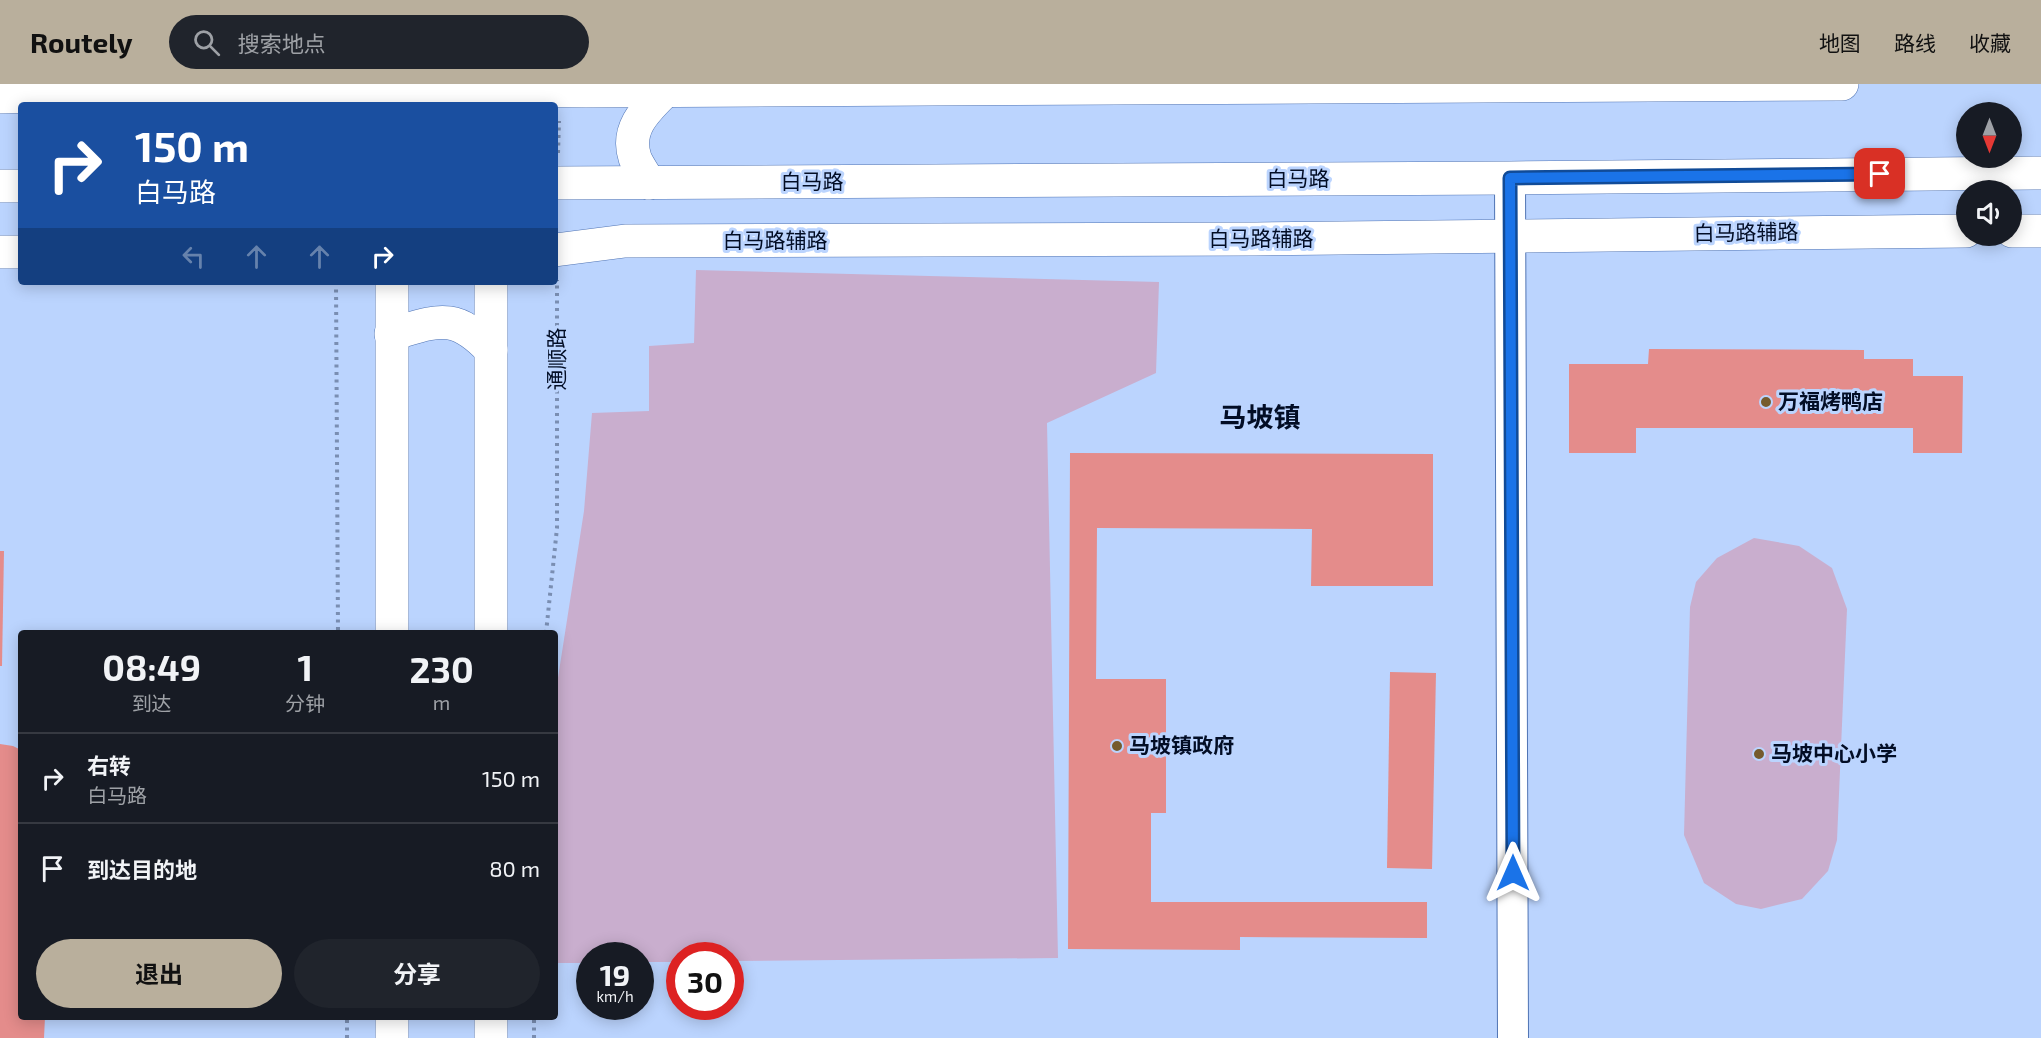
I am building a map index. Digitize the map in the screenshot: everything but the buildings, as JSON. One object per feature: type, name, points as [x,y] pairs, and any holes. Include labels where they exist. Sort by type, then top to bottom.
[{"type":"main road","points":[[0,97],[261,99],[393,93],[500,93],[559,90],[1842,84]]},
{"type":"main road","points":[[650,183],[635,158],[633,132],[644,111],[666,90]]},
{"type":"main road","name":"白马路","points":[[558,183],[2041,173]]},
{"type":"main road","points":[[0,186],[18,186]]},
{"type":"main road","name":"白马路辅路","points":[[558,250],[625,241],[1956,231]]},
{"type":"main road","points":[[2022,231],[2041,231]]},
{"type":"main road","points":[[0,252],[18,252]]},
{"type":"main road","points":[[392,285],[392,630]]},
{"type":"main road","points":[[491,285],[491,630]]},
{"type":"main road","points":[[391,334],[429,323],[453,322],[475,333],[491,350]]},
{"type":"main road","points":[[392,1020],[392,1038]]},
{"type":"main road","points":[[491,1020],[491,1038]]},
{"type":"street","points":[[1510,178],[1513,1038]]},
{"type":"path","points":[[558,121],[559,90]]},
{"type":"path","points":[[336,285],[338,630]]},
{"type":"path","name":"通顺路","points":[[546,630],[557,528],[556,285]]},
{"type":"path","points":[[347,1020],[347,1038]]},
{"type":"path","points":[[534,1020],[534,1038]]},
{"type":"shaded area","points":[[696,270],[1159,282],[1156,373],[1047,423],[1058,958],[744,961],[744,942],[666,942],[666,962],[654,962],[654,942],[576,942],[576,963],[558,963],[558,678],[584,511],[592,413],[649,411],[649,346],[694,343]]},
{"type":"shaded area","points":[[1754,538],[1799,546],[1832,568],[1847,609],[1837,840],[1828,871],[1802,899],[1761,909],[1736,904],[1704,883],[1684,835],[1690,607],[1696,582],[1717,558]]},
{"type":"place","name":"万福烤鸭店","points":[[1766,402]]},
{"type":"place","name":"马坡镇政府","points":[[1117,746]]},
{"type":"place","name":"马坡中心小学","points":[[1759,754]]},
{"type":"district","name":"马坡镇","points":[[1260,418]]},
{"type":"route","points":[[1513,873],[1510,178],[1880,174]]}]
